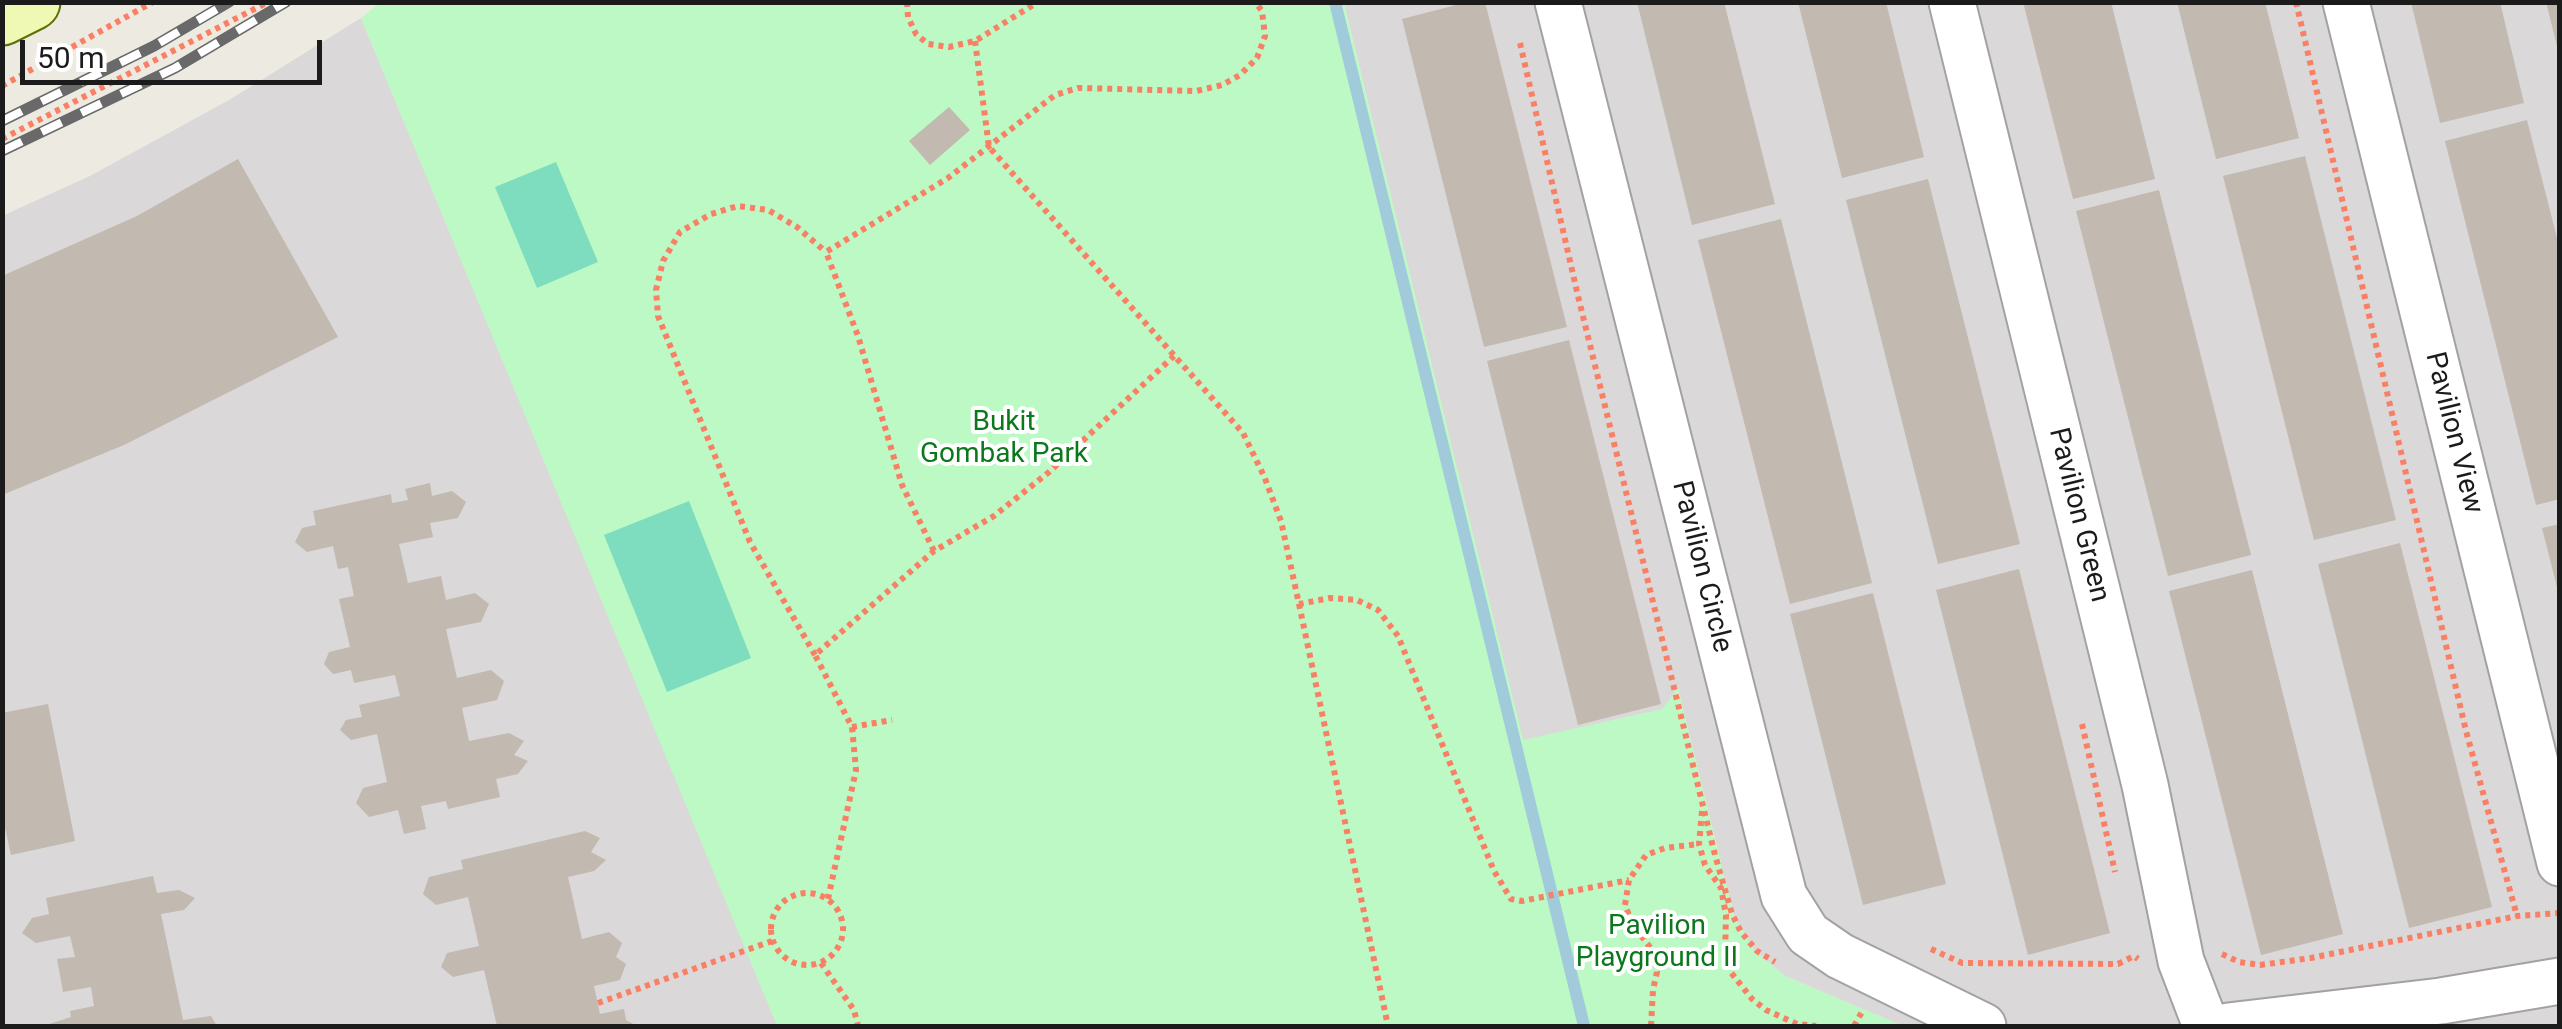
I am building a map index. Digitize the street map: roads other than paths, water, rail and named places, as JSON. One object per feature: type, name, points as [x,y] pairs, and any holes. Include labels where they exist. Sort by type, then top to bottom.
[{"type":"street","points":[[2,17],[32,2]]},
{"type":"street","name":"Pavilion Circle","points":[[1558,2],[1784,896],[1808,934],[1840,956],[1983,1026]]},
{"type":"street","name":"Pavilion Green","points":[[1952,2],[2145,785],[2181,961],[2206,1026]]},
{"type":"street","name":"Pavilion View","points":[[2346,2],[2560,863]]},
{"type":"street","points":[[2228,1026],[2441,1001],[2560,981]]},
{"type":"waterway","points":[[1335,2],[1584,1026]]},
{"type":"railway","points":[[2,121],[154,46],[229,2]]},
{"type":"railway","points":[[2,151],[175,68],[286,2]]},
{"type":"park label","name":"Bukit Gombak Park","points":[[1004,439]]},
{"type":"park label","name":"Pavilion Playground II","points":[[1657,943]]}]
